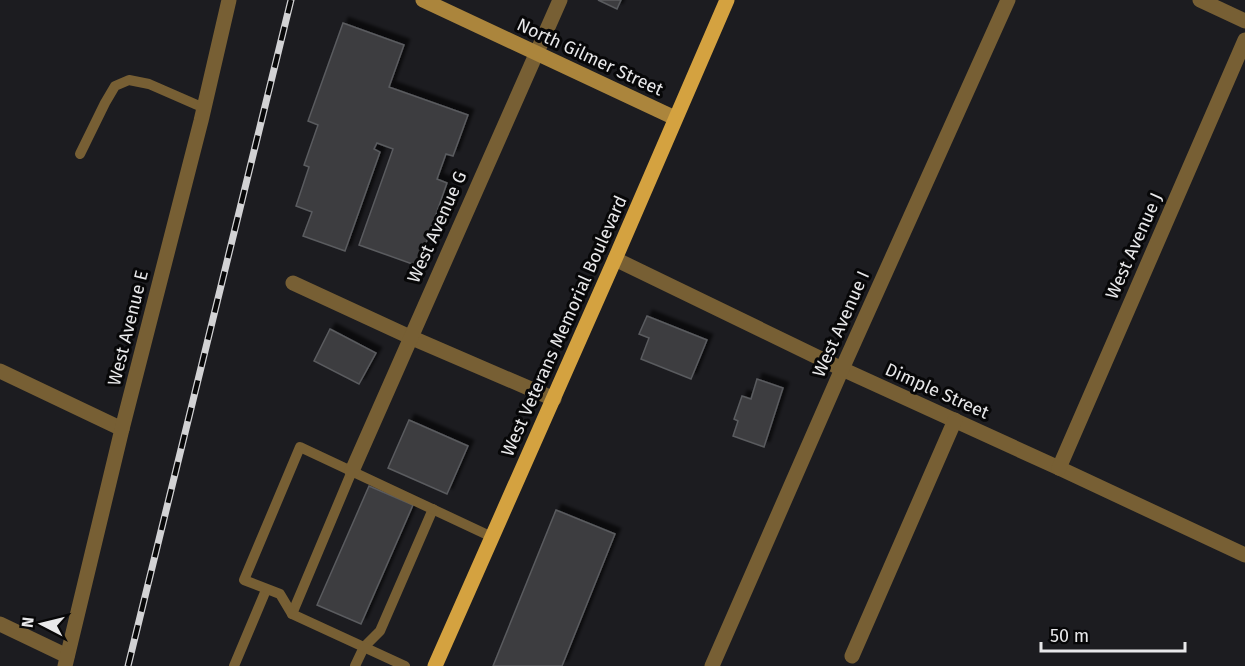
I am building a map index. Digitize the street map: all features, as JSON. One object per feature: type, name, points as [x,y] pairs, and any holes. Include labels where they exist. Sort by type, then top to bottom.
[{"type":"main road","name":"West Veterans Memorial Boulevard","points":[[435,666],[727,0]]},
{"type":"street","name":"West Avenue E","points":[[66,661],[229,0]]},
{"type":"street","name":"North Gilmer Street","points":[[423,0],[675,118]]},
{"type":"street","name":"West Avenue G","points":[[352,471],[560,0]]},
{"type":"street","name":"West Avenue I","points":[[712,666],[842,369],[1008,0]]},
{"type":"street","points":[[1200,0],[1245,21]]},
{"type":"street","name":"West Avenue J","points":[[1059,468],[1245,40]]},
{"type":"street","name":"Dimple Street","points":[[615,259],[842,369],[1245,555]]},
{"type":"street","points":[[293,283],[410,337],[554,399]]},
{"type":"street","points":[[0,371],[122,429]]},
{"type":"street","points":[[852,656],[956,420]]},
{"type":"street","points":[[0,624],[66,661]]},
{"type":"lane","points":[[80,154],[115,86],[129,80],[149,84],[204,108]]},
{"type":"lane","points":[[405,666],[292,614],[280,594],[244,580],[300,447],[492,537]]},
{"type":"lane","points":[[292,614],[352,471]]},
{"type":"lane","points":[[355,666],[364,647],[380,631],[434,509]]},
{"type":"lane","points":[[234,666],[266,590]]},
{"type":"building","points":[[598,0],[621,0],[617,9]]},
{"type":"building","points":[[343,23],[404,45],[389,87],[468,115],[453,156],[446,154],[437,179],[447,183],[418,266],[359,245],[393,149],[377,143],[374,149],[380,152],[345,251],[303,236],[312,212],[296,206],[309,167],[304,165],[318,125],[308,121]]},
{"type":"building","points":[[647,316],[707,340],[691,379],[641,359],[649,338],[639,334]]},
{"type":"building","points":[[330,329],[376,353],[359,384],[314,361]]},
{"type":"building","points":[[757,379],[783,388],[764,447],[733,436],[738,421],[734,419],[742,396],[751,399]]},
{"type":"building","points":[[409,420],[468,446],[447,494],[388,468]]},
{"type":"building","points":[[369,486],[413,505],[361,624],[317,605]]},
{"type":"building","points":[[556,510],[615,534],[562,666],[493,666]]},
{"type":"railway","points":[[128,666],[291,0]]}]
